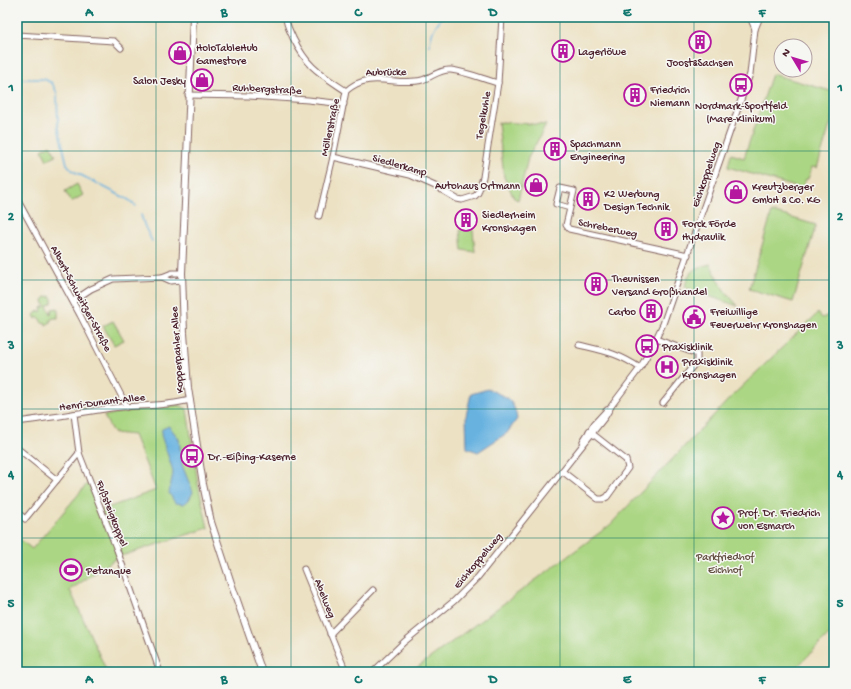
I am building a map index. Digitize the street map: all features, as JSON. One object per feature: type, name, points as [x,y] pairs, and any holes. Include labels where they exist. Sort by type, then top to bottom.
[{"type":"street","name":"Kopperpahler Allee","points":[[193,17],[188,95],[182,273],[184,333],[190,400],[203,484],[211,522],[262,672]]},
{"type":"street","name":"Möllerstraße","points":[[286,17],[287,25],[305,60],[319,73],[346,91],[333,158],[319,216]]},
{"type":"street","name":"Tegelkuhle","points":[[457,199],[472,198],[478,194],[483,177],[498,83],[502,17]]},
{"type":"street","name":"Eichkoppelweg","points":[[373,672],[404,642],[449,606],[471,585],[562,471],[581,446],[598,419],[612,405],[640,368],[656,339],[688,255],[750,74],[755,29],[760,17]]},
{"type":"street","name":"Eichkoppelweg","points":[[752,18],[755,29]]},
{"type":"street","points":[[17,35],[114,41],[121,48]]},
{"type":"street","name":"Aubrücke","points":[[346,91],[352,85],[370,79],[408,81],[423,79],[447,70],[498,83]]},
{"type":"street","name":"Ruhbergstraße","points":[[188,95],[279,98],[344,104]]},
{"type":"street","name":"Siedlerkamp","points":[[333,158],[410,175],[436,186],[457,199]]},
{"type":"street","name":"Albert-Schweitzer-Straße","points":[[17,199],[127,407]]},
{"type":"street","name":"Schreberweg","points":[[570,208],[566,225],[569,229],[688,255]]},
{"type":"street","points":[[72,301],[90,289],[113,279],[162,277],[172,273],[182,273]]},
{"type":"street","points":[[162,277],[171,280],[182,280]]},
{"type":"street","points":[[656,339],[697,354],[697,361],[662,403]]},
{"type":"street","points":[[579,345],[616,354],[627,359],[640,368]]},
{"type":"street","name":"Henri-Dunant-Allee","points":[[17,422],[110,408],[173,403],[190,400]]},
{"type":"street","name":"Fußsteigkoppel","points":[[74,414],[79,453],[117,550],[160,672]]},
{"type":"street","points":[[562,471],[598,498],[603,499],[607,497],[628,468],[626,460],[590,432]]},
{"type":"street","points":[[17,448],[57,480]]},
{"type":"street","points":[[17,512],[25,519],[79,453]]},
{"type":"street","name":"Abelweg","points":[[304,569],[346,672]]},
{"type":"street","name":"Abelweg","points":[[330,634],[373,590]]},
{"type":"green space","points":[[772,74],[773,78],[786,78],[834,92],[834,112],[817,168],[812,167],[808,179],[806,179],[802,189],[728,167],[731,154],[744,158]]},
{"type":"green space","points":[[498,123],[546,125],[528,158],[518,200],[514,198],[504,177]]},
{"type":"green space","points":[[50,145],[56,155],[47,160],[42,150]]},
{"type":"green space","points":[[77,184],[83,195],[71,202],[65,191]]},
{"type":"green space","points":[[772,212],[816,225],[793,302],[749,289]]},
{"type":"green space","points":[[460,230],[473,230],[475,252],[462,250]]},
{"type":"green space","points":[[710,264],[724,290],[738,306],[685,287],[690,273],[700,267]]},
{"type":"green space","points":[[50,296],[52,303],[47,306],[51,314],[52,309],[58,308],[58,318],[50,320],[51,322],[46,325],[45,322],[42,323],[39,317],[36,319],[34,315],[39,310],[40,312],[42,311],[41,308],[46,306],[43,300]]},
{"type":"green space","name":"Parkfriedhof Eichhof","points":[[818,313],[822,318],[834,313],[834,630],[792,672],[411,672],[610,525],[731,397]]},
{"type":"green space","points":[[113,321],[124,340],[114,345],[103,326]]},
{"type":"green space","points":[[179,405],[187,409],[198,484],[208,528],[118,557],[70,590],[107,672],[17,672],[17,537],[32,549],[88,483],[99,511],[156,490],[134,435],[113,433],[104,416],[126,411]]},
{"type":"water","points":[[488,389],[504,396],[511,402],[516,412],[517,419],[507,433],[478,452],[467,448],[466,416],[471,394]]},
{"type":"water","points":[[169,426],[179,439],[182,465],[193,492],[189,500],[184,504],[175,503],[169,493],[173,473],[161,435],[162,429]]},
{"type":"waterway","points":[[430,46],[433,30],[442,17]]},
{"type":"waterway","points":[[17,78],[44,79],[52,83],[57,93],[58,126],[67,164],[73,171],[129,200],[136,206]]},
{"type":"waterway","points":[[141,215],[152,241]]},
{"type":"place","name":"Joost&Sachsen","points":[[700,42]]},
{"type":"place","name":"Lagerlöwe","points":[[563,51]]},
{"type":"place","name":"HoloTableHub Gamestore","points":[[180,53]]},
{"type":"place","name":"Salon Jesky","points":[[202,80]]},
{"type":"place","name":"Nordmark-Sportfeld (Mare-Klinikum)","points":[[741,85]]},
{"type":"place","name":"Friedrich Niemann","points":[[635,95]]},
{"type":"place","name":"Spachmann Engineering","points":[[555,149]]},
{"type":"place","name":"Autohaus Ortmann","points":[[536,185]]},
{"type":"place","name":"Kreutzberger GmbH & Co. KG","points":[[736,192]]},
{"type":"place","name":"K2 Werbung Design Technik","points":[[588,199]]},
{"type":"place","name":"Siedlerheim Kronshagen","points":[[466,220]]},
{"type":"place","name":"Forck Förde Hydraulik","points":[[666,229]]},
{"type":"place","name":"Theunissen Versand Großhandel","points":[[596,284]]},
{"type":"place","name":"Carbo","points":[[651,311]]},
{"type":"place","name":"Freiwillige Feuerwehr Kronshagen","points":[[694,317]]},
{"type":"place","name":"Praxisklinik","points":[[647,346]]},
{"type":"place","name":"Praxisklinik Kronshagen","points":[[667,367]]},
{"type":"place","name":"Dr.-Eißing-Kaserne","points":[[192,456]]},
{"type":"place","name":"Prof. Dr. Friedrich von Esmarch","points":[[723,518]]},
{"type":"place","name":"Petanque","points":[[71,570]]}]
